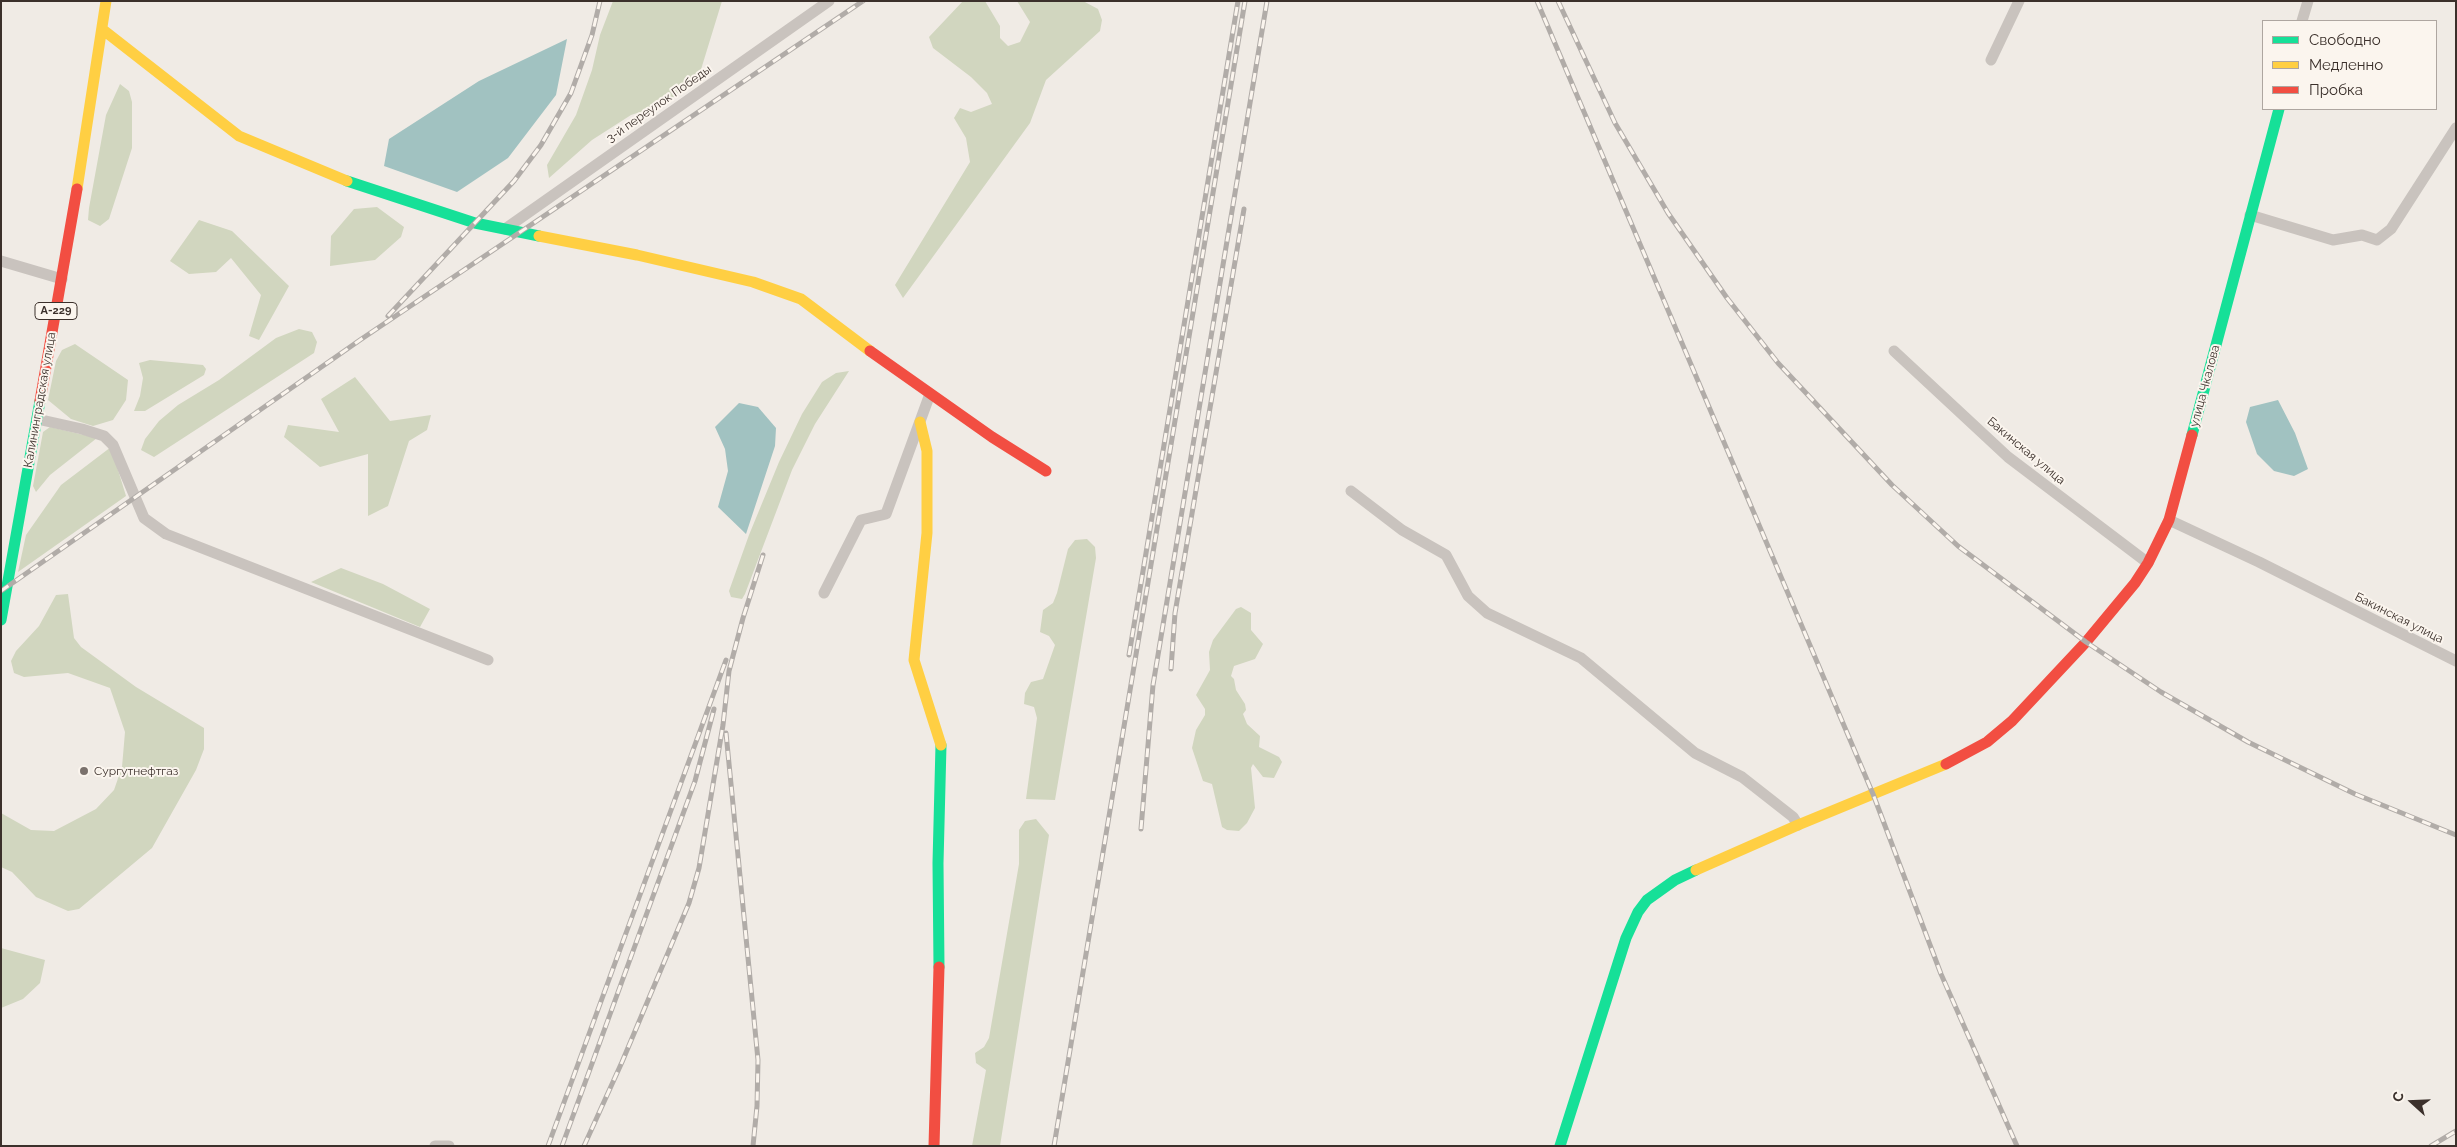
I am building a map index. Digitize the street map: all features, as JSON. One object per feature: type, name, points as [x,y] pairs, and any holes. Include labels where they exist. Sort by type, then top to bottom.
[{"type":"main road","name":"Калининградская улица","points":[[1,620],[62,279],[106,1]]},
{"type":"main road","points":[[102,30],[239,136],[330,175],[475,223],[638,255],[753,282],[801,299],[930,394],[1046,471]]},
{"type":"main road","name":"улица Чкалова","points":[[1560,1146],[1626,938],[1638,912],[1647,900],[1675,880],[1798,825],[1943,766],[1987,742],[2012,721],[2086,642],[2148,563],[2169,520],[2279,110]]},
{"type":"main road","points":[[920,422],[927,451],[927,533],[914,660],[941,743],[938,863],[938,1008],[934,1146]]},
{"type":"street","name":"3-й переулок Победы","points":[[505,229],[829,1]]},
{"type":"street","points":[[1991,60],[2019,1]]},
{"type":"street","points":[[2302,20],[2308,1]]},
{"type":"street","points":[[2250,215],[2333,240],[2362,235],[2377,240],[2390,229],[2456,128]]},
{"type":"street","points":[[1,261],[62,279]]},
{"type":"street","name":"Бакинская улица","points":[[1894,351],[2008,457],[2148,563]]},
{"type":"street","points":[[824,593],[861,520],[886,514],[930,394]]},
{"type":"street","points":[[37,419],[104,436],[113,445],[144,518],[166,534],[488,660]]},
{"type":"street","points":[[1351,491],[1402,530],[1446,555],[1468,596],[1487,613],[1581,658],[1696,753],[1742,776],[1793,817],[1798,825]]},
{"type":"street","name":"Бакинская улица","points":[[2169,520],[2259,562],[2456,662]]},
{"type":"street","points":[[435,1146],[449,1145]]},
{"type":"green space","points":[[613,1],[722,1],[699,76],[665,104],[631,115],[592,140],[549,178],[547,165],[576,115],[592,70],[600,35]]},
{"type":"green space","points":[[963,1],[985,1],[1000,26],[1000,38],[1008,46],[1020,42],[1030,22],[1017,1],[1083,1],[1098,9],[1102,20],[1100,31],[1046,80],[1030,123],[903,298],[895,285],[970,162],[966,138],[954,118],[960,108],[971,112],[992,104],[987,93],[971,77],[933,48],[929,37]]},
{"type":"green space","points":[[120,84],[129,91],[132,102],[132,148],[109,219],[100,226],[88,220],[89,208],[106,115]]},
{"type":"green space","points":[[377,207],[404,227],[401,237],[375,260],[330,266],[331,236],[354,209]]},
{"type":"green space","points":[[199,220],[232,231],[289,286],[259,340],[249,336],[261,295],[231,258],[216,272],[189,274],[170,261]]},
{"type":"green space","points":[[299,329],[312,332],[317,342],[314,353],[154,457],[141,450],[145,439],[159,421],[178,405],[219,380],[276,338]]},
{"type":"green space","points":[[75,344],[128,380],[126,400],[113,420],[93,426],[71,419],[48,400],[56,361],[62,350]]},
{"type":"green space","points":[[150,360],[203,365],[206,369],[204,375],[145,411],[134,411],[140,396],[143,378],[139,363]]},
{"type":"green space","points":[[849,371],[815,424],[792,470],[745,594],[742,599],[731,597],[729,591],[749,535],[779,462],[802,414],[822,382],[836,373]]},
{"type":"green space","points":[[355,377],[390,421],[431,415],[427,430],[409,441],[388,506],[368,516],[368,454],[320,467],[284,437],[288,425],[339,432],[321,399]]},
{"type":"green space","points":[[50,427],[97,438],[50,475],[36,492],[33,486],[43,432]]},
{"type":"green space","points":[[111,447],[126,496],[18,572],[26,535],[61,485]]},
{"type":"green space","points":[[1087,539],[1095,547],[1096,558],[1055,800],[1026,799],[1037,718],[1034,707],[1024,704],[1025,693],[1031,682],[1043,679],[1055,645],[1049,636],[1040,632],[1043,610],[1053,603],[1068,549],[1075,540]]},
{"type":"green space","points":[[341,568],[383,584],[430,609],[420,627],[311,582]]},
{"type":"green space","points":[[68,594],[74,638],[81,647],[136,687],[204,728],[204,749],[196,770],[152,848],[79,909],[68,911],[36,897],[12,872],[1,867],[1,813],[31,830],[54,831],[96,809],[114,790],[122,767],[125,732],[110,688],[68,673],[24,677],[14,673],[11,661],[16,651],[39,626],[56,595]]},
{"type":"green space","points":[[1241,607],[1251,613],[1251,630],[1263,644],[1255,659],[1234,666],[1231,676],[1234,679],[1236,690],[1245,704],[1246,710],[1243,714],[1247,724],[1260,736],[1259,747],[1279,757],[1282,762],[1274,778],[1263,777],[1253,764],[1251,768],[1255,808],[1247,823],[1239,831],[1227,830],[1222,827],[1212,784],[1203,781],[1192,748],[1196,730],[1205,715],[1205,709],[1196,695],[1210,670],[1209,652],[1213,640],[1236,609]]},
{"type":"green space","points":[[1036,819],[1049,835],[1000,1146],[972,1146],[986,1070],[976,1063],[975,1053],[984,1047],[989,1038],[1019,864],[1019,830],[1025,821]]},
{"type":"green space","points":[[1,948],[45,960],[40,983],[23,999],[1,1008]]},
{"type":"water","points":[[567,39],[556,95],[508,158],[457,192],[384,166],[389,139],[479,81]]},
{"type":"water","points":[[2278,400],[2295,433],[2308,469],[2294,476],[2274,471],[2257,454],[2246,422],[2250,407]]},
{"type":"water","points":[[739,403],[758,407],[776,428],[775,446],[746,534],[718,507],[728,471],[725,449],[715,427]]},
{"type":"railway","points":[[388,316],[514,181],[541,145],[571,93],[592,35],[600,1]]},
{"type":"railway","points":[[1,591],[360,340],[863,1]]},
{"type":"railway","points":[[1129,655],[1238,1]]},
{"type":"railway","points":[[1054,1146],[1245,1]]},
{"type":"railway","points":[[1141,829],[1153,685],[1267,1]]},
{"type":"railway","points":[[1537,1],[1873,794],[1941,974],[2017,1146]]},
{"type":"railway","points":[[1558,1],[1615,123],[1668,213],[1727,298],[1778,363],[1892,485],[1958,546],[2086,642],[2161,692],[2248,742],[2355,794],[2456,835]]},
{"type":"railway","points":[[1171,669],[1175,613],[1244,209]]},
{"type":"railway","points":[[584,1146],[622,1062],[689,903],[699,868],[723,725],[729,671],[763,555]]},
{"type":"railway","points":[[548,1146],[726,660]]},
{"type":"railway","points":[[562,1146],[695,781],[714,709]]},
{"type":"railway","points":[[726,733],[758,1060],[757,1106],[753,1146]]},
{"type":"railway","points":[[2431,1146],[2456,1131]]},
{"type":"traffic: fast","points":[[2192,435],[2279,110]]},
{"type":"traffic: fast","points":[[347,181],[475,223],[539,236]]},
{"type":"traffic: fast","points":[[1,620],[40,401]]},
{"type":"traffic: fast","points":[[939,967],[938,863],[941,745]]},
{"type":"traffic: fast","points":[[1560,1146],[1626,938],[1638,912],[1647,900],[1675,880],[1696,870]]},
{"type":"traffic: slow","points":[[77,189],[106,1]]},
{"type":"traffic: slow","points":[[102,29],[239,136],[347,181]]},
{"type":"traffic: slow","points":[[539,236],[637,255],[753,282],[801,299],[870,351]]},
{"type":"traffic: slow","points":[[920,422],[927,451],[927,533],[914,660],[941,745]]},
{"type":"traffic: slow","points":[[1696,870],[1798,825],[1946,764]]},
{"type":"traffic: jam","points":[[40,401],[77,189]]},
{"type":"traffic: jam","points":[[870,351],[992,437],[1046,471]]},
{"type":"traffic: jam","points":[[1946,764],[1987,742],[2012,721],[2086,642],[2135,583],[2148,563],[2169,520],[2192,435]]},
{"type":"traffic: jam","points":[[934,1146],[939,967]]},
{"type":"place","name":"Сургутнефтгаз","points":[[84,771]]}]
